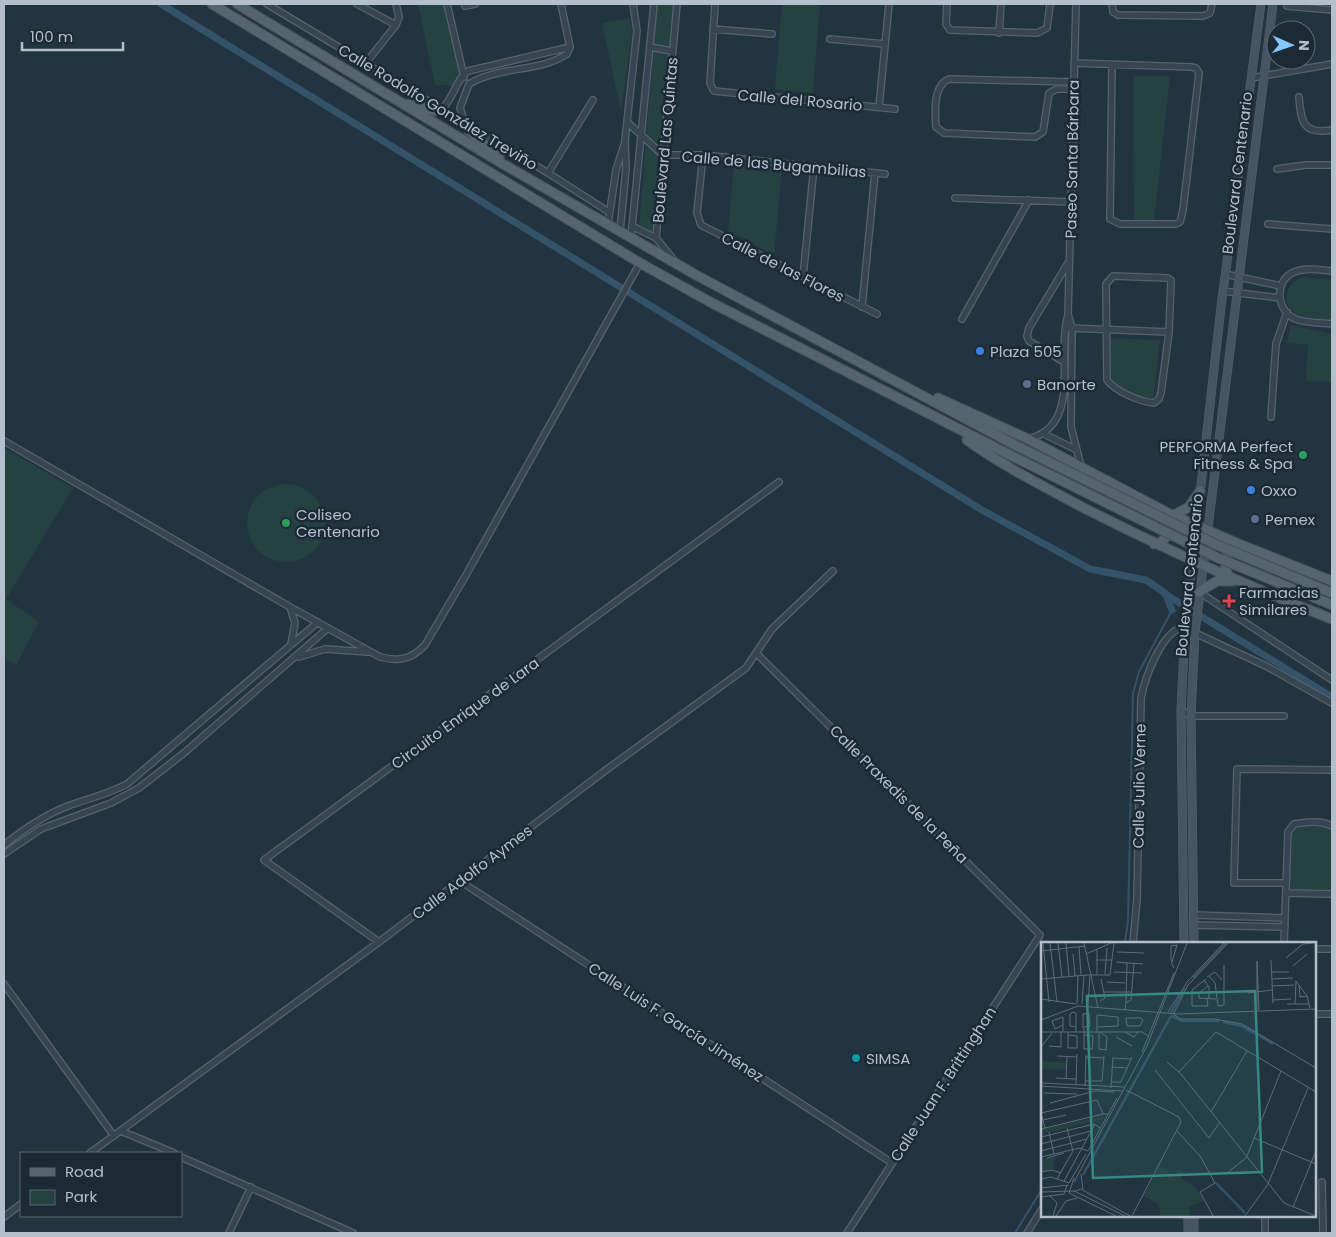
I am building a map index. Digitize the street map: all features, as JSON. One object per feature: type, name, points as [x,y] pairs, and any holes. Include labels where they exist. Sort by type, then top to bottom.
[{"type":"main road","points":[[212,4],[640,263],[712,303],[953,428],[1216,557],[1332,605]]},
{"type":"main road","points":[[238,4],[503,164],[681,267],[1013,444],[1217,545],[1332,593]]},
{"type":"main road","name":"Boulevard Centenario","points":[[1184,942],[1181,710],[1185,623],[1225,274],[1261,4]]},
{"type":"main road","name":"Boulevard Centenario","points":[[1194,942],[1192,716],[1195,624],[1273,4]]},
{"type":"main road","points":[[404,103],[435,111],[442,109]]},
{"type":"main road","points":[[464,123],[470,132],[497,154],[503,164]]},
{"type":"main road","points":[[899,383],[958,406],[1028,439],[1171,514],[1239,544],[1332,581]]},
{"type":"main road","points":[[953,428],[1013,470],[1154,544],[1238,582],[1332,619]]},
{"type":"main road","points":[[1171,514],[1189,506],[1200,491]]},
{"type":"main road","points":[[1154,544],[1161,542],[1171,533],[1171,514]]},
{"type":"main road","points":[[1229,577],[1225,563],[1232,548],[1239,544]]},
{"type":"main road","points":[[1198,594],[1217,581],[1238,582]]},
{"type":"main road","points":[[1182,789],[1188,800],[1192,834]]},
{"type":"main road","points":[[1183,865],[1188,918],[1193,925]]},
{"type":"main road","points":[[1183,1217],[1183,1233]]},
{"type":"main road","points":[[1188,1217],[1188,1233]]},
{"type":"main road","points":[[1194,1217],[1194,1233]]},
{"type":"street","name":"Calle Rodolfo González Treviño","points":[[267,4],[548,173],[609,212]]},
{"type":"street","points":[[357,4],[396,26]]},
{"type":"street","points":[[364,64],[396,26],[399,17],[396,4]]},
{"type":"street","points":[[447,4],[462,76],[468,84]]},
{"type":"street","points":[[465,6],[475,4]]},
{"type":"street","points":[[464,123],[460,108],[468,84],[482,76],[553,61],[567,54],[570,47],[561,4]]},
{"type":"street","points":[[608,224],[614,181],[628,123],[638,32],[633,4]]},
{"type":"street","name":"Boulevard Las Quintas","points":[[631,238],[654,4]]},
{"type":"street","name":"Boulevard Las Quintas","points":[[677,4],[656,238],[681,267]]},
{"type":"street","points":[[715,4],[713,29],[772,34]]},
{"type":"street","points":[[879,107],[889,4]]},
{"type":"street","points":[[947,4],[946,24],[950,30],[1037,34],[1044,31],[1048,23],[1050,4]]},
{"type":"street","points":[[998,32],[1001,4]]},
{"type":"street","name":"Paseo Santa Bárbara","points":[[1044,434],[1051,429],[1060,413],[1063,397],[1064,328],[1068,314],[1070,261],[1076,4]]},
{"type":"street","points":[[1112,4],[1113,12],[1118,15],[1203,16],[1210,13],[1212,4]]},
{"type":"street","points":[[1287,6],[1332,10]]},
{"type":"street","name":"Calle del Rosario","points":[[713,29],[710,84],[714,91],[895,109]]},
{"type":"street","points":[[830,39],[885,44]]},
{"type":"street","points":[[442,109],[448,104],[462,76],[474,69],[506,64],[570,47]]},
{"type":"street","points":[[650,47],[672,51]]},
{"type":"street","points":[[1074,63],[1191,67],[1196,68],[1199,72],[1183,210],[1180,222],[1176,224],[1120,224],[1110,219],[1112,65]]},
{"type":"street","points":[[1251,78],[1332,64]]},
{"type":"street","points":[[1074,82],[949,79],[943,81],[939,87],[936,126],[944,133],[1034,137],[1043,132],[1049,93],[1057,89],[1074,89]]},
{"type":"street","points":[[1298,97],[1300,118],[1303,124],[1315,131],[1332,130]]},
{"type":"street","points":[[548,173],[593,100]]},
{"type":"street","points":[[628,123],[663,155]]},
{"type":"street","points":[[620,231],[625,181],[625,140]]},
{"type":"street","name":"Calle de las Bugambilias","points":[[663,155],[703,155],[886,174]]},
{"type":"street","name":"Calle de las Flores","points":[[703,155],[697,213],[698,220],[708,230],[877,314]]},
{"type":"street","points":[[1277,169],[1306,165],[1332,165]]},
{"type":"street","points":[[803,277],[814,166]]},
{"type":"street","points":[[862,307],[875,172]]},
{"type":"street","points":[[614,181],[625,181]]},
{"type":"street","points":[[612,198],[623,199]]},
{"type":"street","points":[[955,198],[1071,202]]},
{"type":"street","points":[[962,319],[1029,200]]},
{"type":"street","points":[[1268,224],[1332,229]]},
{"type":"street","points":[[632,226],[656,238]]},
{"type":"street","points":[[1064,362],[1029,341],[1027,336],[1029,328],[1070,261]]},
{"type":"street","points":[[4,441],[290,608],[380,657],[399,660],[416,654],[425,645],[640,263]]},
{"type":"street","points":[[1332,270],[1301,269],[1287,276],[1281,286],[1280,298],[1287,312],[1298,320],[1332,324]]},
{"type":"street","points":[[1225,274],[1281,286]]},
{"type":"street","points":[[1113,276],[1168,278],[1172,287],[1168,332],[1162,393],[1159,400],[1154,403],[1147,402],[1111,386],[1107,380],[1105,329],[1106,284],[1109,279],[1113,276]]},
{"type":"street","points":[[1223,291],[1280,298]]},
{"type":"street","points":[[1270,417],[1276,344],[1287,312]]},
{"type":"street","name":"Paseo Santa Bárbara","points":[[1068,314],[1072,328],[1070,416],[1075,450],[1081,466]]},
{"type":"street","points":[[1064,328],[1168,332]]},
{"type":"street","points":[[1028,439],[1044,434],[1075,450]]},
{"type":"street","name":"Circuito Enrique de Lara","points":[[379,942],[264,860],[779,482]]},
{"type":"street","name":"Calle Adolfo Aymes","points":[[91,1152],[379,942],[746,668],[772,629],[833,571]]},
{"type":"street","points":[[1198,594],[1332,680]]},
{"type":"street","points":[[290,608],[295,631],[291,646]]},
{"type":"street","points":[[4,844],[34,822],[53,812],[108,794],[127,784],[178,743],[318,622]]},
{"type":"street","name":"Calle Julio Verne","points":[[1133,942],[1136,908],[1141,698],[1150,669],[1169,634],[1185,623]]},
{"type":"street","points":[[4,854],[41,829],[125,797],[184,753],[328,628]]},
{"type":"street","points":[[1195,633],[1266,666],[1332,703]]},
{"type":"street","points":[[294,659],[325,649],[370,652]]},
{"type":"street","name":"Calle Praxedis de la Peña","points":[[757,654],[1040,935]]},
{"type":"street","points":[[1181,710],[1192,716],[1284,716]]},
{"type":"street","points":[[1181,725],[1192,716]]},
{"type":"street","points":[[178,743],[184,753]]},
{"type":"street","points":[[1286,883],[1234,883],[1237,769],[1332,770]]},
{"type":"street","points":[[1284,942],[1290,828],[1294,824],[1324,822],[1332,826]]},
{"type":"street","name":"Calle Luis F. García Jiménez","points":[[460,881],[892,1163]]},
{"type":"street","points":[[1286,893],[1332,894]]},
{"type":"street","points":[[1193,915],[1285,918]]},
{"type":"street","points":[[1193,925],[1284,927]]},
{"type":"street","name":"Calle Juan F. Brittinghan","points":[[847,1233],[1040,935]]},
{"type":"street","points":[[1316,949],[1332,949]]},
{"type":"street","points":[[4,984],[114,1136]]},
{"type":"street","points":[[1316,1014],[1332,1014]]},
{"type":"street","points":[[121,1130],[172,1152]]},
{"type":"street","points":[[182,1156],[353,1233]]},
{"type":"street","points":[[1322,1182],[1323,1233]]},
{"type":"street","points":[[230,1233],[251,1187]]},
{"type":"street","points":[[4,1216],[20,1205]]},
{"type":"street","points":[[1027,1233],[1041,1211]]},
{"type":"street","points":[[1265,1217],[1265,1233]]},
{"type":"green space","points":[[418,4],[446,4],[461,76],[455,88],[448,85],[435,85]]},
{"type":"green space","points":[[657,4],[675,4],[654,233],[639,227]]},
{"type":"green space","points":[[782,4],[820,4],[813,93],[775,90]]},
{"type":"green space","points":[[630,18],[632,34],[621,111],[602,23]]},
{"type":"green space","points":[[1133,76],[1170,76],[1154,221],[1134,221]]},
{"type":"green space","points":[[734,162],[782,168],[774,255],[728,231]]},
{"type":"green space","points":[[1304,277],[1332,280],[1332,321],[1300,317],[1290,310],[1287,299],[1288,290],[1294,282]]},
{"type":"green space","points":[[1291,325],[1332,334],[1332,382],[1306,381],[1308,345],[1287,343]]},
{"type":"green space","points":[[1110,338],[1160,340],[1153,399],[1142,398],[1130,393],[1110,378]]},
{"type":"green space","points":[[4,448],[73,488],[6,599],[39,622],[16,665],[4,658]]},
{"type":"green space","name":"Coliseo Centenario","points":[[278,484],[294,484],[308,490],[319,501],[325,515],[325,531],[319,545],[308,556],[294,562],[278,562],[264,556],[253,545],[247,531],[247,515],[253,501],[264,490]]},
{"type":"green space","points":[[1322,825],[1332,830],[1332,892],[1289,891],[1292,833],[1297,826]]},
{"type":"waterway","points":[[161,4],[982,510],[1090,569],[1146,580],[1165,593],[1172,610]]},
{"type":"waterway","points":[[1165,594],[1332,697]]},
{"type":"waterway","points":[[1125,942],[1128,921],[1133,693],[1139,672],[1172,610]]},
{"type":"waterway","points":[[1015,1233],[1041,1191]]},
{"type":"place","name":"Plaza 505","points":[[980,351]]},
{"type":"place","name":"Banorte","points":[[1027,384]]},
{"type":"place","name":"PERFORMA Perfect Fitness & Spa","points":[[1303,455]]},
{"type":"place","name":"Oxxo","points":[[1251,490]]},
{"type":"place","name":"Pemex","points":[[1255,519]]},
{"type":"place","name":"Coliseo Centenario","points":[[286,523]]},
{"type":"place","name":"Farmacias Similares","points":[[1229,601]]},
{"type":"place","name":"SIMSA","points":[[856,1058]]}]
